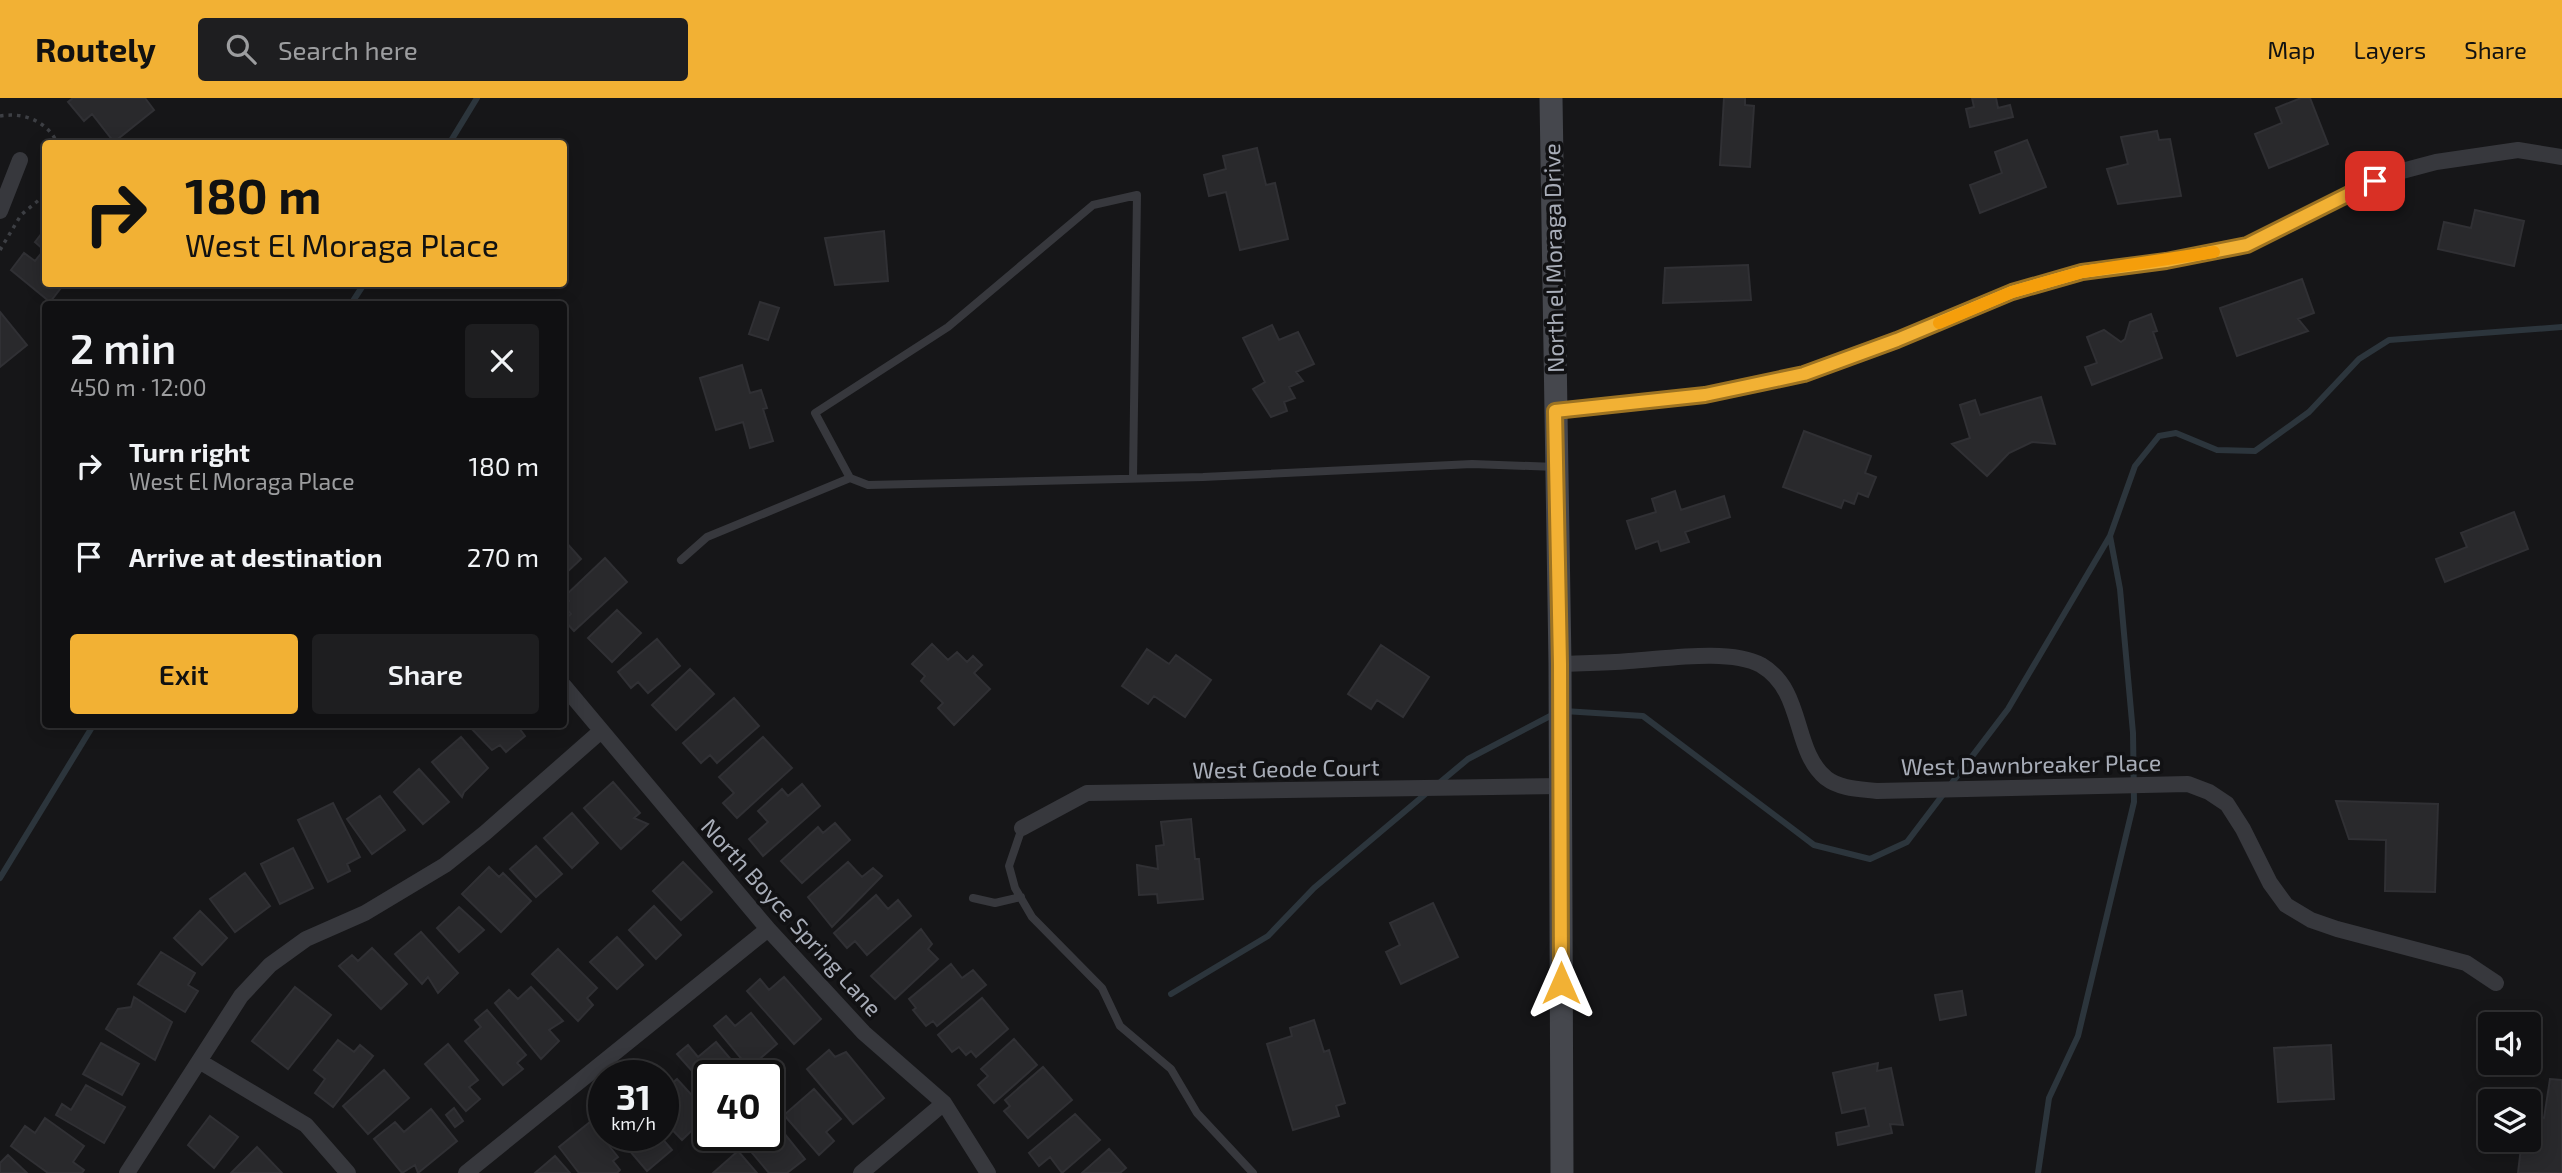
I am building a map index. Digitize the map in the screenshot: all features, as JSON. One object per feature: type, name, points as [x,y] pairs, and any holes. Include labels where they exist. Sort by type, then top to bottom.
[{"type":"street","name":"North el Moraga Drive","points":[[1551,98],[1560,664],[1562,1173]]},
{"type":"street","points":[[1555,411],[1705,395],[1804,374],[1897,340],[2012,292],[2082,272],[2166,261],[2247,245],[2387,175],[2436,162],[2518,150],[2562,157]]},
{"type":"street","points":[[0,211],[20,160]]},
{"type":"street","name":"West Dawnbreaker Place","points":[[1560,664],[1706,656],[1738,658],[1759,664],[1778,678],[1791,700],[1814,764],[1827,779],[1848,788],[1877,791],[2188,784],[2209,792],[2227,804],[2243,829],[2270,883],[2286,905],[2311,920],[2337,929],[2466,963],[2496,983]]},
{"type":"street","name":"North Boyce Spring Lane","points":[[567,690],[768,929],[864,1033],[944,1102],[988,1173]]},
{"type":"street","points":[[127,1173],[241,996],[270,965],[306,939],[365,913],[446,865],[601,730]]},
{"type":"street","name":"West Geode Court","points":[[1022,828],[1087,793],[1560,786]]},
{"type":"street","points":[[466,1173],[768,929]]},
{"type":"street","points":[[199,1061],[306,1125],[348,1173]]},
{"type":"street","points":[[861,1173],[944,1102]]},
{"type":"lane","points":[[1133,478],[1138,195],[1093,205],[948,327],[815,413],[850,478],[868,485],[1133,478],[1472,464],[1556,467]]},
{"type":"lane","points":[[681,560],[708,537],[850,478]]},
{"type":"lane","points":[[1022,828],[1009,866],[1015,888],[1032,917],[1102,988],[1120,1026],[1171,1069],[1197,1113],[1253,1173]]},
{"type":"lane","points":[[973,898],[995,903],[1021,897]]},
{"type":"path","points":[[0,116],[27,116],[43,124],[56,140]]},
{"type":"path","points":[[0,250],[21,215],[42,197]]},
{"type":"building","points":[[73,98],[145,98],[154,110],[116,140],[112,140],[92,114],[84,121],[68,102]]},
{"type":"building","points":[[1724,98],[1745,98],[1745,105],[1754,106],[1750,167],[1720,165]]},
{"type":"building","points":[[1972,98],[1996,98],[1998,108],[2010,105],[2013,117],[1970,127],[1966,109],[1974,107]]},
{"type":"building","points":[[2301,98],[2310,98],[2328,144],[2269,168],[2255,134],[2282,123],[2276,108]]},
{"type":"building","points":[[2157,131],[2159,140],[2170,139],[2181,196],[2118,204],[2107,169],[2128,164],[2121,137]]},
{"type":"building","points":[[2027,140],[2046,187],[1980,213],[1970,185],[2002,173],[1995,152]]},
{"type":"building","points":[[1257,148],[1266,185],[1275,183],[1288,239],[1240,250],[1226,192],[1209,196],[1204,175],[1226,169],[1223,156]]},
{"type":"building","points":[[2475,210],[2524,221],[2514,266],[2438,249],[2444,222],[2471,228]]},
{"type":"building","points":[[884,231],[888,281],[835,285],[825,238]]},
{"type":"building","points":[[42,233],[42,248],[35,242]]},
{"type":"building","points":[[42,252],[42,287],[62,287],[51,301],[11,270],[24,253],[35,261]]},
{"type":"building","points":[[1748,265],[1751,300],[1663,303],[1665,268]]},
{"type":"building","points":[[2302,279],[2314,313],[2298,319],[2308,331],[2237,356],[2220,308]]},
{"type":"building","points":[[760,302],[779,308],[768,340],[749,334]]},
{"type":"building","points":[[0,312],[27,345],[0,367]]},
{"type":"building","points":[[2151,314],[2157,331],[2153,332],[2162,358],[2092,385],[2085,367],[2097,363],[2087,337],[2104,330],[2121,342],[2125,339],[2130,322]]},
{"type":"building","points":[[1272,325],[1279,340],[1298,332],[1314,364],[1296,372],[1303,381],[1289,387],[1295,398],[1284,402],[1287,411],[1271,417],[1253,389],[1265,382],[1243,338]]},
{"type":"building","points":[[742,365],[750,393],[761,390],[767,408],[763,409],[773,441],[750,448],[743,422],[716,430],[700,378]]},
{"type":"building","points":[[2041,397],[2055,444],[2032,442],[2009,453],[1987,476],[1952,444],[1970,438],[1960,405],[1975,400],[1980,415]]},
{"type":"building","points":[[1804,431],[1871,456],[1865,473],[1876,477],[1868,497],[1858,493],[1854,504],[1844,500],[1841,508],[1783,487]]},
{"type":"building","points":[[1675,491],[1681,510],[1724,496],[1730,517],[1685,532],[1689,542],[1661,551],[1658,541],[1636,549],[1627,521],[1656,512],[1652,499]]},
{"type":"building","points":[[2514,512],[2528,549],[2445,582],[2436,559],[2467,547],[2461,533]]},
{"type":"building","points":[[567,543],[581,559],[567,572]]},
{"type":"building","points":[[605,558],[627,582],[574,631],[567,623],[567,617],[571,614],[567,609],[567,594]]},
{"type":"building","points":[[617,610],[641,633],[612,662],[588,638]]},
{"type":"building","points":[[657,639],[680,666],[648,693],[638,682],[631,688],[618,672]]},
{"type":"building","points":[[932,644],[948,660],[957,652],[967,662],[973,656],[982,665],[974,673],[990,689],[954,725],[938,708],[943,703],[921,681],[925,676],[912,664]]},
{"type":"building","points":[[1381,645],[1429,677],[1403,717],[1377,700],[1371,709],[1348,694]]},
{"type":"building","points":[[1147,649],[1169,664],[1176,655],[1211,680],[1185,717],[1154,696],[1148,704],[1122,686]]},
{"type":"building","points":[[690,669],[714,694],[676,730],[652,705]]},
{"type":"building","points":[[734,698],[759,726],[717,763],[710,755],[701,763],[683,743]]},
{"type":"building","points":[[471,728],[519,728],[525,736],[506,752],[500,745],[492,750]]},
{"type":"building","points":[[461,737],[488,768],[462,797],[432,762]]},
{"type":"building","points":[[763,737],[792,768],[737,818],[723,803],[734,793],[719,777]]},
{"type":"building","points":[[419,769],[449,802],[423,824],[394,792]]},
{"type":"building","points":[[613,782],[640,813],[634,818],[648,824],[621,849],[584,808]]},
{"type":"building","points":[[802,784],[820,806],[763,856],[749,839],[768,822],[758,811],[782,789],[788,796]]},
{"type":"building","points":[[380,796],[405,830],[372,854],[347,819]]},
{"type":"building","points":[[2336,801],[2438,804],[2435,892],[2385,891],[2386,840],[2349,839]]},
{"type":"building","points":[[333,803],[360,857],[347,864],[350,871],[328,882],[298,820]]},
{"type":"building","points":[[572,813],[598,843],[572,868],[544,838]]},
{"type":"building","points":[[1191,819],[1203,899],[1158,903],[1157,894],[1139,895],[1137,865],[1158,869],[1156,846],[1164,845],[1161,822]]},
{"type":"building","points":[[835,823],[850,840],[802,883],[781,861],[818,827],[823,833]]},
{"type":"building","points":[[536,846],[562,874],[536,897],[510,869]]},
{"type":"building","points":[[293,848],[313,888],[280,904],[261,864]]},
{"type":"building","points":[[683,862],[712,892],[681,920],[653,891]]},
{"type":"building","points":[[848,862],[862,877],[873,868],[882,876],[832,927],[808,897]]},
{"type":"building","points":[[489,867],[499,877],[503,873],[531,901],[501,932],[462,894]]},
{"type":"building","points":[[245,873],[270,906],[235,932],[210,899]]},
{"type":"building","points":[[876,895],[888,909],[898,900],[911,916],[867,955],[855,941],[847,948],[834,933]]},
{"type":"building","points":[[1433,903],[1458,957],[1401,984],[1386,952],[1400,945],[1390,923]]},
{"type":"building","points":[[654,906],[681,935],[656,959],[629,930]]},
{"type":"building","points":[[459,907],[484,930],[459,952],[437,928]]},
{"type":"building","points":[[200,911],[227,938],[202,965],[174,938]]},
{"type":"building","points":[[921,929],[932,944],[928,949],[938,959],[895,999],[871,976]]},
{"type":"building","points":[[421,932],[458,973],[438,993],[428,977],[422,984],[395,954]]},
{"type":"building","points":[[617,937],[643,965],[617,989],[590,962]]},
{"type":"building","points":[[372,948],[407,984],[381,1009],[339,966],[352,955],[358,961]]},
{"type":"building","points":[[558,949],[597,988],[587,998],[593,1005],[578,1021],[532,974]]},
{"type":"building","points":[[161,952],[195,973],[188,985],[198,991],[185,1012],[138,984]]},
{"type":"building","points":[[951,964],[962,978],[973,970],[986,985],[937,1026],[933,1021],[926,1026],[913,1010],[916,1008],[909,999]]},
{"type":"building","points":[[784,977],[821,1019],[794,1044],[747,991],[760,979],[769,990]]},
{"type":"building","points":[[295,987],[331,1015],[288,1069],[252,1041]]},
{"type":"building","points":[[531,987],[563,1021],[549,1030],[559,1041],[541,1059],[495,1003],[509,990],[518,999]]},
{"type":"building","points":[[1962,991],[1966,1015],[1940,1020],[1935,995]]},
{"type":"building","points":[[134,997],[172,1022],[155,1060],[106,1029],[118,1009],[131,1007]]},
{"type":"building","points":[[982,998],[1008,1029],[976,1057],[971,1051],[966,1055],[959,1047],[952,1052],[938,1035]]},
{"type":"building","points":[[487,1010],[526,1055],[517,1063],[523,1069],[503,1085],[465,1041],[481,1027],[475,1020]]},
{"type":"building","points":[[751,1013],[777,1044],[758,1060],[742,1060],[714,1026],[726,1016],[735,1026]]},
{"type":"building","points":[[1314,1020],[1324,1052],[1329,1050],[1345,1103],[1336,1106],[1339,1116],[1293,1130],[1267,1044],[1292,1036],[1290,1028]]},
{"type":"building","points":[[1014,1039],[1037,1065],[994,1103],[978,1085],[988,1076],[981,1069]]},
{"type":"building","points":[[338,1040],[354,1052],[360,1045],[373,1056],[333,1107],[315,1093],[325,1079],[314,1070]]},
{"type":"building","points":[[716,1042],[731,1060],[693,1060],[693,1072],[677,1054],[688,1045],[698,1057]]},
{"type":"building","points":[[101,1043],[139,1064],[122,1095],[83,1074]]},
{"type":"building","points":[[448,1044],[478,1080],[469,1087],[480,1099],[466,1111],[425,1064]]},
{"type":"building","points":[[2331,1045],[2334,1099],[2278,1102],[2274,1048]]},
{"type":"building","points":[[829,1050],[835,1057],[846,1052],[884,1098],[853,1124],[807,1069]]},
{"type":"building","points":[[1878,1063],[1877,1071],[1891,1068],[1903,1125],[1890,1124],[1892,1133],[1838,1145],[1836,1133],[1869,1126],[1865,1108],[1842,1113],[1833,1073]]},
{"type":"building","points":[[1043,1067],[1072,1100],[1028,1138],[1004,1111],[1010,1106],[1005,1100]]},
{"type":"building","points":[[384,1070],[409,1098],[368,1134],[343,1106]]},
{"type":"building","points":[[2550,1079],[2562,1080],[2562,1173],[2518,1173],[2520,1152],[2541,1152],[2541,1118],[2544,1118]]},
{"type":"building","points":[[679,1081],[693,1096],[693,1129],[682,1140],[679,1137]]},
{"type":"building","points":[[86,1085],[125,1107],[104,1143],[56,1115],[62,1104],[71,1110]]},
{"type":"building","points":[[814,1089],[841,1119],[826,1132],[834,1141],[819,1155],[784,1115]]},
{"type":"building","points":[[454,1108],[463,1121],[455,1127],[446,1115]]},
{"type":"building","points":[[431,1109],[457,1141],[418,1173],[415,1165],[402,1173],[374,1139],[395,1122],[404,1132]]},
{"type":"building","points":[[1075,1114],[1100,1140],[1062,1173],[1050,1157],[1039,1166],[1029,1153]]},
{"type":"building","points":[[210,1116],[238,1137],[214,1168],[188,1145]]},
{"type":"building","points":[[45,1118],[84,1146],[73,1162],[84,1170],[82,1173],[48,1173],[11,1146],[25,1126],[35,1133]]},
{"type":"building","points":[[588,1124],[588,1151],[613,1151],[618,1157],[613,1161],[620,1170],[617,1173],[579,1173],[559,1147]]},
{"type":"building","points":[[784,1133],[805,1159],[787,1173],[769,1173],[750,1151],[784,1151]]},
{"type":"building","points":[[257,1147],[282,1173],[231,1173]]},
{"type":"building","points":[[1109,1149],[1126,1168],[1120,1173],[1082,1173]]},
{"type":"building","points":[[630,1151],[671,1151],[647,1171]]},
{"type":"building","points":[[738,1151],[757,1173],[713,1173]]},
{"type":"building","points":[[8,1155],[27,1173],[0,1173],[0,1163]]},
{"type":"building","points":[[555,1156],[570,1173],[535,1173]]},
{"type":"waterway","points":[[451,140],[477,98]]},
{"type":"waterway","points":[[353,301],[362,287]]},
{"type":"waterway","points":[[2038,1173],[2049,1098],[2078,1036],[2134,802],[2133,733],[2120,589],[2110,536],[2135,466],[2159,436],[2176,433],[2217,450],[2255,451],[2309,412],[2359,359],[2389,340],[2562,327]]},
{"type":"waterway","points":[[1564,711],[1643,716],[1814,845],[1870,859],[1907,842],[2008,709],[2110,536]]},
{"type":"waterway","points":[[1438,784],[1468,759],[1554,714]]},
{"type":"waterway","points":[[0,878],[92,728]]},
{"type":"waterway","points":[[1171,994],[1268,936],[1314,888],[1429,791]]},
{"type":"slow traffic","points":[[1939,323],[2012,292],[2082,272],[2214,252]]},
{"type":"route","points":[[1561,983],[1560,664],[1555,411],[1705,395],[1804,374],[1897,340],[2012,292],[2082,272],[2166,261],[2247,245],[2375,181]]}]
